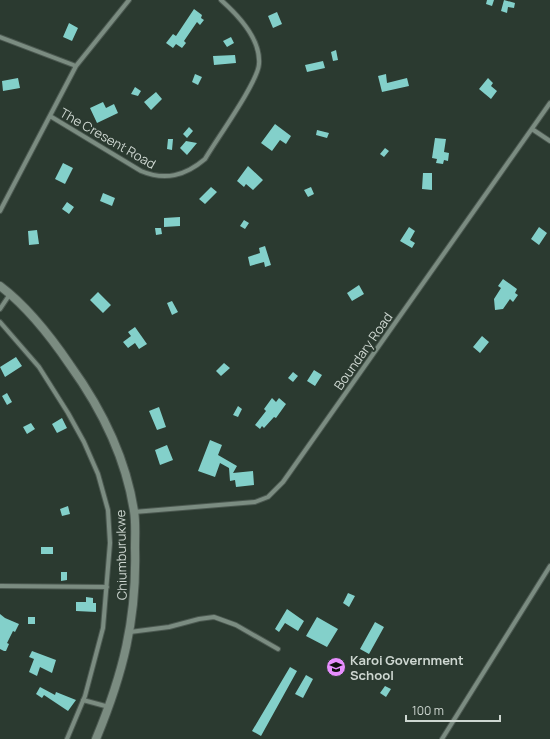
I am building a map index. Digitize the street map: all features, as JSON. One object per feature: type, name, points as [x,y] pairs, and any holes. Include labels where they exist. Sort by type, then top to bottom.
[{"type":"street","points":[[0,211],[76,66],[130,0]]},
{"type":"street","name":"The Cresent Road","points":[[50,116],[141,172],[155,177],[168,177],[198,165],[205,159],[241,102],[257,72],[260,63],[250,32],[242,20],[221,0]]},
{"type":"street","points":[[0,37],[76,66]]},
{"type":"street","name":"Boundary Road","points":[[134,512],[255,502],[268,497],[283,482],[550,103]]},
{"type":"street","points":[[532,128],[550,141]]},
{"type":"street","name":"Chiumburukwe","points":[[0,286],[10,294],[56,345],[88,390],[109,431],[123,469],[134,512],[136,570],[130,632],[120,675],[110,707],[96,739]]},
{"type":"street","points":[[0,309],[10,294]]},
{"type":"street","points":[[0,322],[39,367],[81,436],[98,474],[108,510],[110,543],[103,628],[83,700],[67,739]]},
{"type":"street","points":[[442,739],[550,566]]},
{"type":"street","points":[[0,586],[107,587]]},
{"type":"street","points":[[130,632],[168,627],[199,618],[214,617],[236,625],[278,649]]},
{"type":"street","points":[[83,700],[110,707]]},
{"type":"building","points":[[487,0],[494,0],[492,6],[486,4]]},
{"type":"building","points":[[504,0],[515,3],[514,8],[508,7],[507,13],[501,11]]},
{"type":"building","points":[[194,9],[202,15],[201,18],[204,20],[200,25],[197,22],[184,41],[186,43],[182,48],[176,44],[173,48],[166,43],[173,34],[176,36]]},
{"type":"building","points":[[277,12],[282,24],[273,28],[268,16]]},
{"type":"building","points":[[69,23],[78,28],[72,41],[63,37]]},
{"type":"building","points":[[231,37],[234,43],[227,47],[223,41]]},
{"type":"building","points":[[336,50],[338,60],[333,61],[331,52]]},
{"type":"building","points":[[235,55],[236,63],[214,65],[213,56]]},
{"type":"building","points":[[323,61],[325,68],[307,72],[305,65]]},
{"type":"building","points":[[195,74],[202,77],[198,85],[192,82]]},
{"type":"building","points":[[386,74],[387,83],[407,78],[409,86],[382,92],[378,76]]},
{"type":"building","points":[[18,78],[20,88],[3,91],[2,81]]},
{"type":"building","points":[[488,78],[493,83],[491,86],[497,91],[491,99],[479,89]]},
{"type":"building","points":[[135,87],[141,91],[138,96],[131,94]]},
{"type":"building","points":[[156,92],[162,99],[151,110],[144,102]]},
{"type":"building","points":[[103,102],[106,108],[114,104],[118,113],[97,123],[90,108]]},
{"type":"building","points":[[275,124],[291,136],[286,144],[280,140],[272,151],[261,143]]},
{"type":"building","points":[[189,127],[193,131],[187,138],[183,134]]},
{"type":"building","points":[[317,130],[329,133],[327,138],[316,135]]},
{"type":"building","points":[[435,138],[446,139],[444,152],[449,153],[448,161],[444,160],[443,164],[436,163],[437,159],[432,158]]},
{"type":"building","points":[[168,139],[173,139],[172,150],[167,149]]},
{"type":"building","points":[[186,141],[197,143],[187,155],[180,148]]},
{"type":"building","points":[[385,148],[389,151],[384,157],[380,154]]},
{"type":"building","points":[[63,163],[73,168],[65,184],[55,179]]},
{"type":"building","points":[[248,166],[263,180],[253,190],[246,184],[244,187],[237,181]]},
{"type":"building","points":[[423,173],[432,173],[432,190],[422,189]]},
{"type":"building","points":[[211,187],[217,192],[205,204],[199,199]]},
{"type":"building","points":[[311,187],[314,194],[308,197],[304,190]]},
{"type":"building","points":[[103,193],[115,198],[112,206],[100,201]]},
{"type":"building","points":[[67,202],[74,207],[69,214],[62,209]]},
{"type":"building","points":[[180,217],[180,226],[164,227],[164,218]]},
{"type":"building","points":[[244,220],[249,223],[245,229],[240,226]]},
{"type":"building","points":[[409,227],[415,231],[410,240],[415,243],[412,248],[400,241]]},
{"type":"building","points":[[539,227],[547,233],[539,245],[531,239]]},
{"type":"building","points":[[155,228],[161,228],[162,234],[156,235]]},
{"type":"building","points":[[37,230],[39,244],[29,245],[28,231]]},
{"type":"building","points":[[265,246],[271,265],[265,267],[264,262],[250,266],[248,257],[260,253],[259,248]]},
{"type":"building","points":[[503,279],[517,289],[515,293],[518,295],[513,302],[510,299],[503,309],[495,310],[494,299],[501,288],[498,286]]},
{"type":"building","points":[[359,285],[364,294],[352,301],[347,293]]},
{"type":"building","points":[[98,292],[111,305],[103,313],[90,300]]},
{"type":"building","points":[[172,301],[178,312],[172,315],[167,303]]},
{"type":"building","points":[[135,327],[147,344],[139,349],[135,343],[128,348],[123,342],[131,336],[128,332]]},
{"type":"building","points":[[482,336],[489,342],[480,353],[473,347]]},
{"type":"building","points":[[16,357],[22,366],[5,377],[0,367]]},
{"type":"building","points":[[224,363],[230,368],[221,376],[216,371]]},
{"type":"building","points":[[314,370],[322,375],[315,386],[307,381]]},
{"type":"building","points":[[293,372],[298,376],[293,382],[288,378]]},
{"type":"building","points":[[7,393],[12,402],[7,405],[2,396]]},
{"type":"building","points":[[272,398],[276,402],[279,398],[286,404],[276,418],[274,417],[264,428],[262,426],[260,429],[255,425],[266,411],[264,409]]},
{"type":"building","points":[[238,406],[242,409],[238,417],[233,415]]},
{"type":"building","points":[[159,407],[166,427],[157,430],[149,411]]},
{"type":"building","points":[[62,418],[67,428],[57,433],[52,424]]},
{"type":"building","points":[[31,423],[35,429],[27,434],[23,427]]},
{"type":"building","points":[[210,440],[222,445],[218,455],[237,466],[233,473],[253,471],[254,485],[236,487],[235,480],[230,481],[229,468],[220,463],[215,477],[198,471]]},
{"type":"building","points":[[167,445],[173,460],[160,465],[155,450]]},
{"type":"building","points":[[68,506],[70,514],[62,516],[60,509]]},
{"type":"building","points":[[41,547],[53,547],[53,554],[41,554]]},
{"type":"building","points":[[61,572],[67,572],[67,580],[61,581]]},
{"type":"building","points":[[348,593],[355,596],[349,607],[343,603]]},
{"type":"building","points":[[86,597],[93,598],[93,603],[96,603],[96,612],[76,611],[76,602],[86,602]]},
{"type":"building","points":[[287,609],[304,621],[298,631],[285,623],[279,632],[275,629]]},
{"type":"building","points":[[0,614],[5,618],[19,624],[15,632],[13,631],[7,643],[9,644],[6,651],[0,649]]},
{"type":"building","points":[[28,617],[35,617],[35,624],[28,624]]},
{"type":"building","points":[[317,617],[338,629],[327,647],[306,636]]},
{"type":"building","points":[[375,622],[384,627],[369,654],[360,649]]},
{"type":"building","points":[[32,651],[56,660],[52,673],[40,667],[37,676],[29,672],[34,659],[29,657]]},
{"type":"building","points":[[290,667],[297,671],[261,736],[252,731]]},
{"type":"building","points":[[306,675],[313,679],[303,698],[295,694]]},
{"type":"building","points":[[385,686],[391,689],[386,697],[380,693]]},
{"type":"building","points":[[40,687],[55,695],[56,692],[76,700],[68,711],[44,695],[42,698],[36,694]]},
{"type":"place","name":"Karoi Government School","points":[[336,667]]}]
